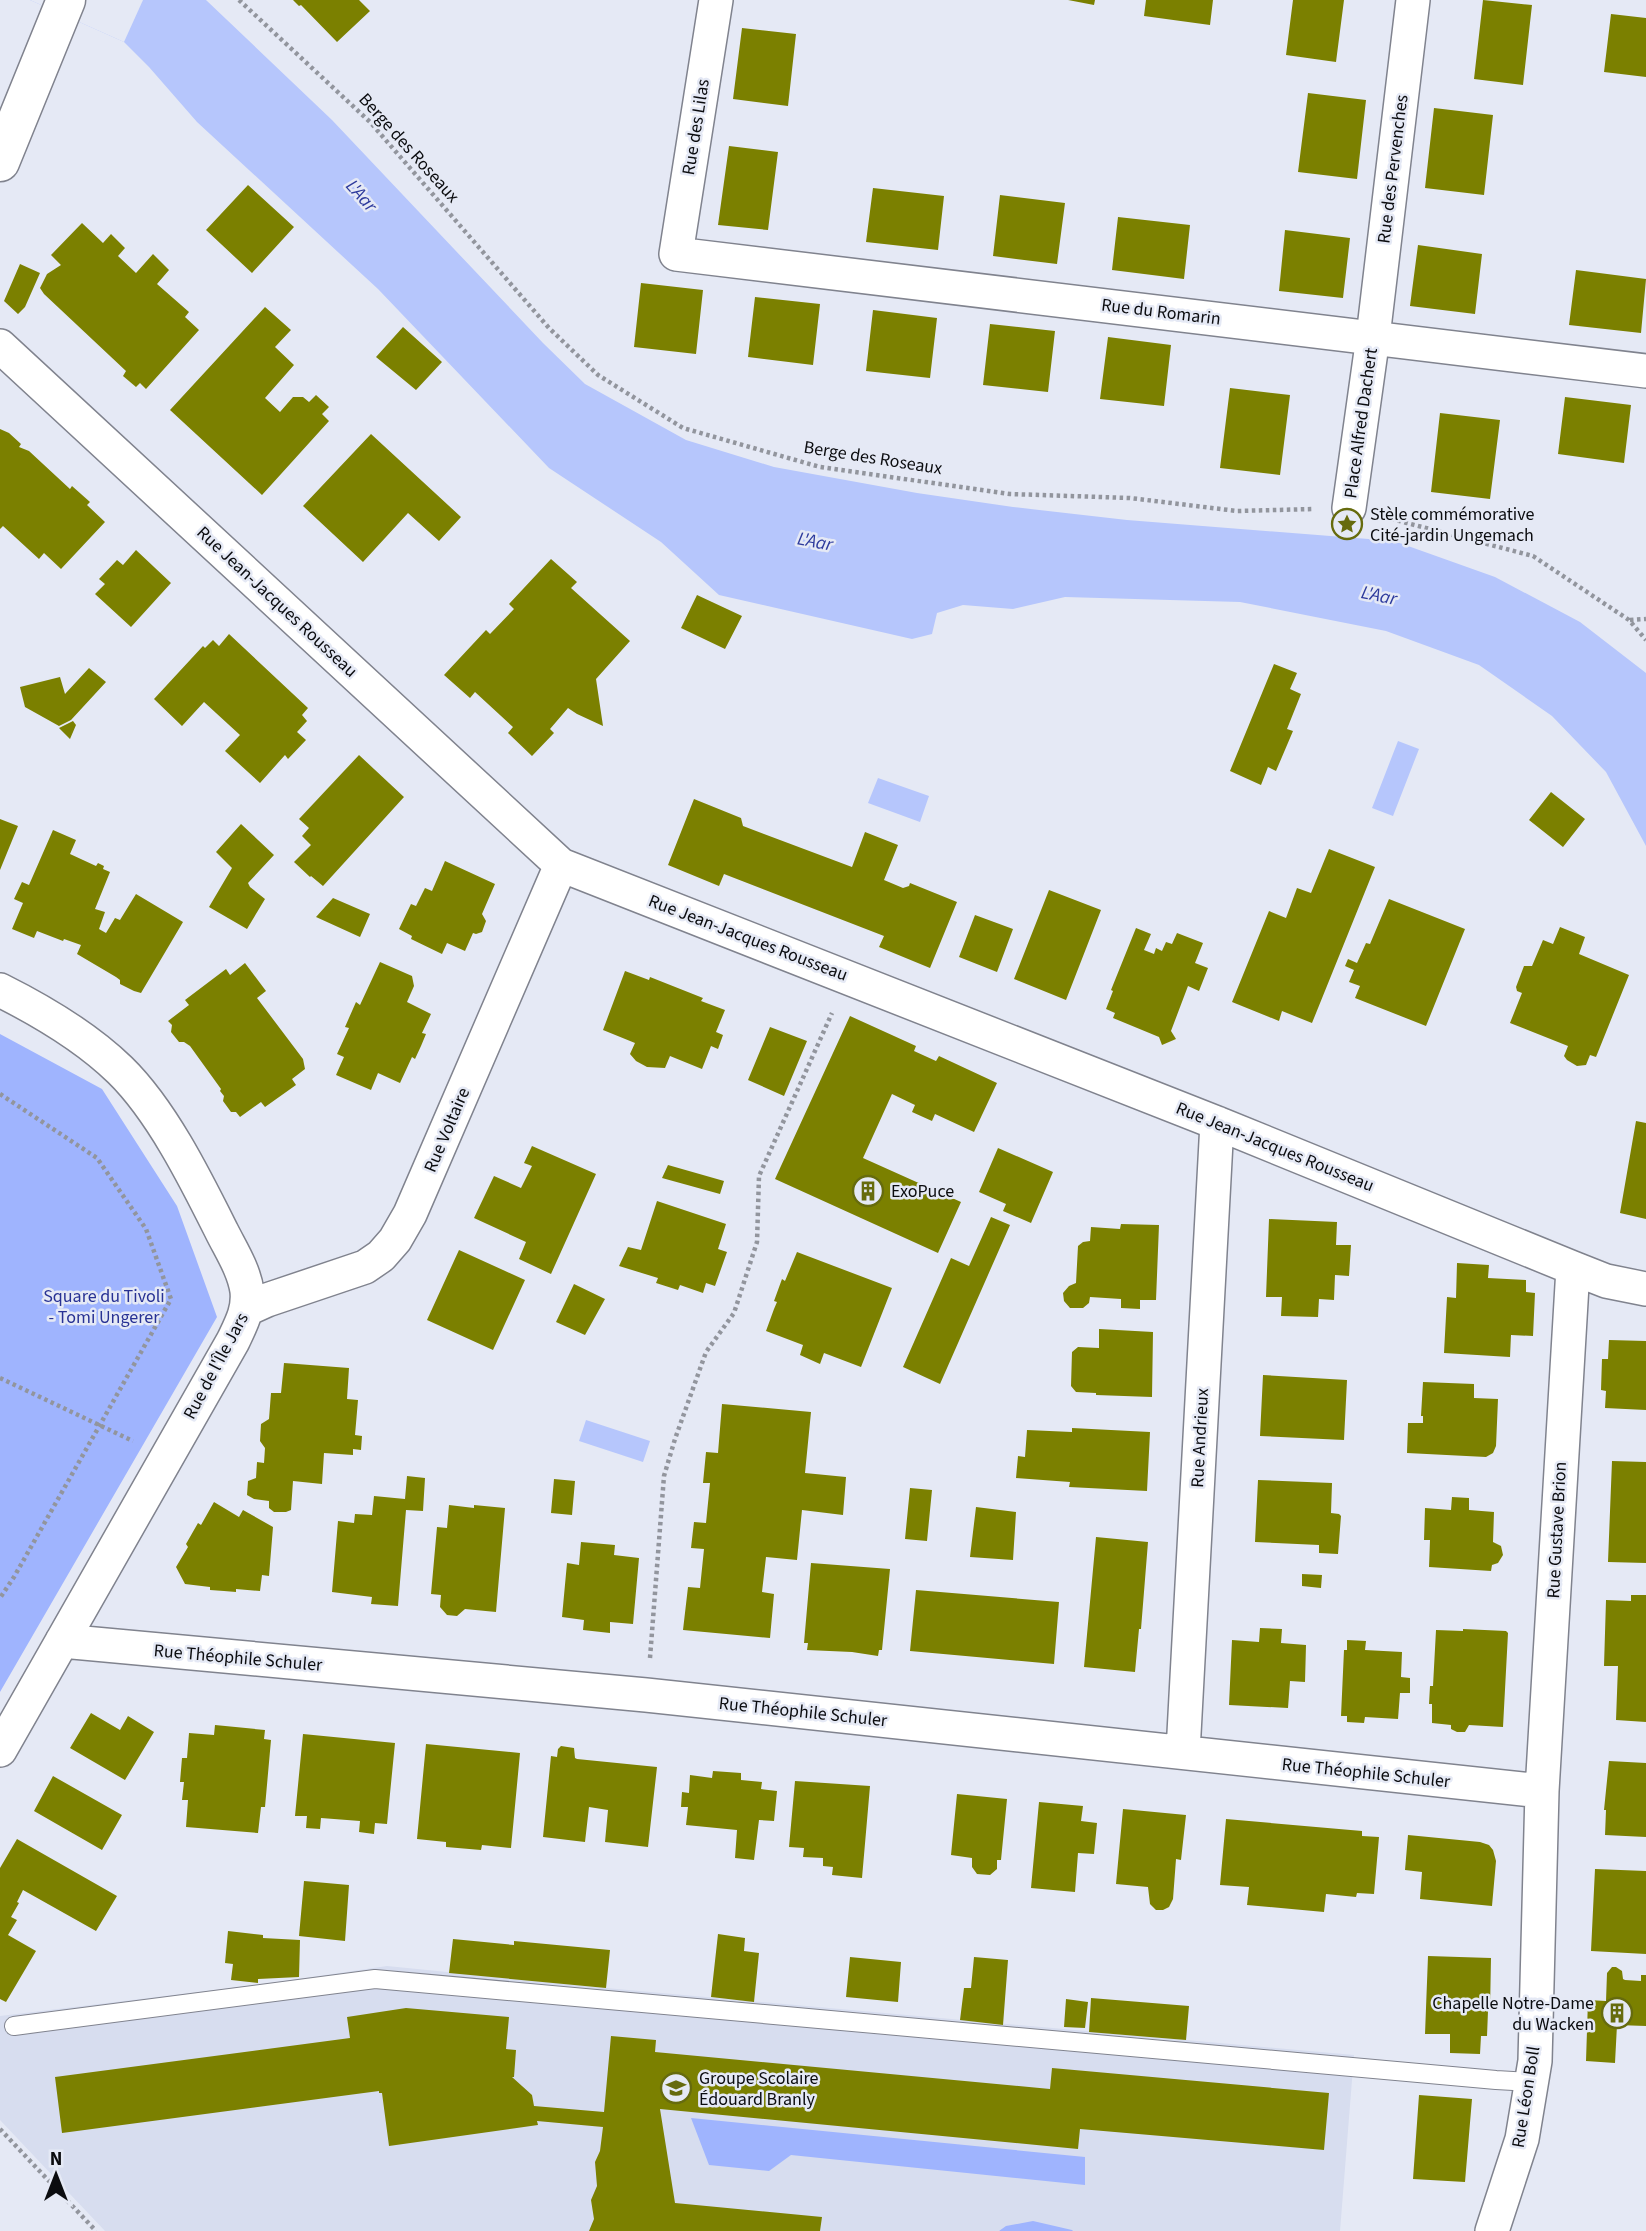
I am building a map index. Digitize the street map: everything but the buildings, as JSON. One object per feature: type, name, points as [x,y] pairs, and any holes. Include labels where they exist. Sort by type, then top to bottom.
[{"type":"main road","points":[[0,162],[66,0]]},
{"type":"street","name":"Rue des Lilas","points":[[676,254],[716,0]]},
{"type":"street","name":"Rue des Pervenches","points":[[1373,337],[1413,0]]},
{"type":"street","name":"Rue du Romarin","points":[[676,254],[1646,371]]},
{"type":"street","name":"Place Alfred Dachert","points":[[1349,508],[1373,337]]},
{"type":"street","name":"Rue Jean-Jacques Rousseau","points":[[0,345],[561,865],[849,977],[1606,1281],[1646,1289]]},
{"type":"street","name":"Rue Voltaire","points":[[247,1309],[365,1267],[381,1256],[394,1240],[410,1214],[561,865]]},
{"type":"street","name":"Rue de l'Île Jars","points":[[0,990],[44,1014],[89,1044],[121,1071],[151,1108],[200,1189],[239,1265],[247,1289],[247,1309],[233,1341],[0,1750]]},
{"type":"street","name":"Rue Andrieux","points":[[1183,1752],[1217,1124]]},
{"type":"street","name":"Rue Gustave Brion","points":[[1542,1791],[1573,1268]]},
{"type":"street","name":"Rue Théophile Schuler","points":[[62,1641],[646,1695],[1542,1791]]},
{"type":"street","name":"Rue Léon Boll","points":[[1492,2231],[1522,2139],[1535,2061],[1542,1791]]},
{"type":"lane","points":[[14,2026],[375,1979],[1532,2082]]},
{"type":"path","name":"Berge des Roseaux","points":[[239,0],[370,122],[549,328],[598,375],[683,428],[820,467],[1010,494],[1130,498],[1237,510],[1349,508],[1533,556],[1629,620],[1646,640]]},
{"type":"path","points":[[1629,620],[1646,619]]},
{"type":"path","points":[[646,1695],[664,1476],[706,1352],[734,1313],[757,1242],[759,1176],[849,977]]},
{"type":"path","points":[[0,1094],[97,1158],[146,1229],[171,1299],[0,1598]]},
{"type":"path","points":[[0,1377],[143,1446]]},
{"type":"path","points":[[0,2129],[96,2231]]},
{"type":"shaded area","name":"Groupe Scolaire Édouard Branly","points":[[387,1966],[1354,2055],[1340,2231],[105,2231],[0,2120],[0,2016],[257,1985]]},
{"type":"green space","name":"Square du Tivoli - Tomi Ungerer","points":[[0,1034],[102,1089],[177,1206],[217,1317],[0,1692]]},
{"type":"green space","points":[[691,2118],[1085,2157],[1085,2185],[791,2155],[769,2171],[709,2165]]},
{"type":"green space","points":[[1033,2221],[1073,2231],[999,2231],[1006,2226]]},
{"type":"water","name":"L'Aar","points":[[30,0],[206,0],[332,120],[585,384],[686,440],[774,467],[1013,507],[1127,520],[1394,541],[1495,577],[1580,622],[1646,673],[1646,846],[1606,772],[1552,716],[1479,665],[1386,631],[1240,602],[1065,597],[1013,609],[963,605],[937,613],[932,634],[912,639],[719,595],[661,542],[549,468],[378,289],[197,122],[124,42]]},
{"type":"water","points":[[1398,741],[1419,749],[1393,816],[1372,808]]},
{"type":"water","points":[[878,778],[929,796],[920,822],[868,803]]},
{"type":"water","points":[[586,1420],[650,1441],[643,1462],[579,1441]]},
{"type":"pier","points":[[30,0],[143,0],[124,42]]},
{"type":"place","name":"Stèle commémorative Cité-jardin Ungemach","points":[[1347,524]]},
{"type":"place","name":"ExoPuce","points":[[868,1191]]},
{"type":"place","name":"Chapelle Notre-Dame du Wacken","points":[[1617,2013]]},
{"type":"place","name":"Groupe Scolaire Édouard Branly","points":[[676,2088]]}]
